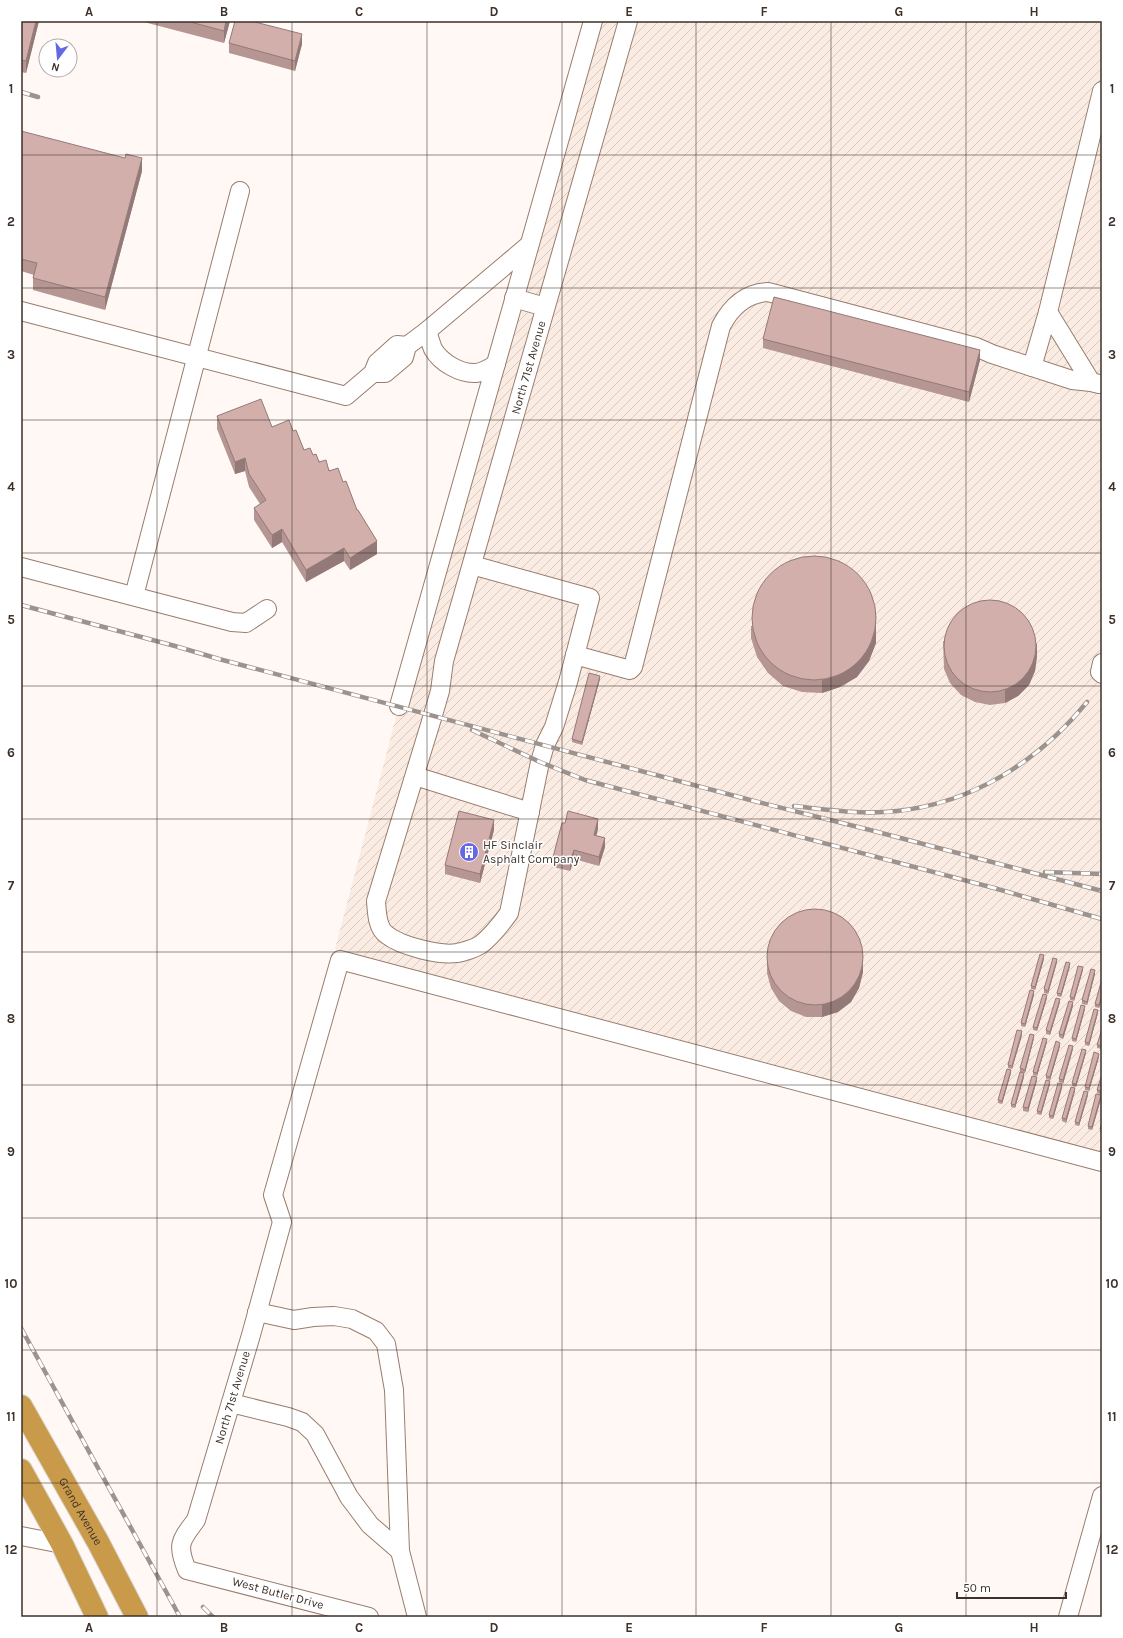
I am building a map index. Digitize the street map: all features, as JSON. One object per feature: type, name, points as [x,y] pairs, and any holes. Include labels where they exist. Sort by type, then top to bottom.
[{"type":"highway","name":"Grand Avenue","points":[[21,1406],[98,1542],[137,1617]]},
{"type":"highway","points":[[21,1470],[62,1544],[97,1617]]},
{"type":"street","points":[[399,706],[528,246],[593,21]]},
{"type":"street","name":"North 71st Avenue","points":[[472,565],[590,598],[554,727],[543,751],[509,913],[502,923],[480,945],[457,953],[436,952],[405,944],[386,935],[378,921],[376,902],[440,691],[444,661],[628,21]]},
{"type":"street","points":[[1032,367],[1048,312],[1102,91]]},
{"type":"street","points":[[134,596],[240,191]]},
{"type":"street","points":[[21,311],[346,396],[373,374],[377,363],[397,345],[407,346],[427,331],[528,246]]},
{"type":"street","points":[[575,655],[630,670],[633,667],[721,326],[732,308],[750,295],[768,292],[976,347],[992,354],[1072,380],[1097,384]]},
{"type":"street","points":[[514,298],[546,308]]},
{"type":"street","points":[[1048,312],[1097,384]]},
{"type":"street","points":[[427,331],[434,350],[448,365],[460,370],[475,373],[485,371],[496,364]]},
{"type":"street","points":[[21,567],[232,622],[246,623],[267,609]]},
{"type":"street","points":[[1102,663],[1100,672],[1102,674]]},
{"type":"street","points":[[415,776],[530,812]]},
{"type":"street","name":"North 71st Avenue","points":[[187,1570],[181,1557],[181,1540],[196,1520],[258,1312],[282,1222],[273,1195],[340,960],[1102,1162]]},
{"type":"street","points":[[258,1312],[294,1320],[313,1316],[334,1316],[352,1319],[376,1331],[386,1344],[394,1390],[400,1551],[417,1617]]},
{"type":"street","points":[[231,1403],[288,1417],[302,1422],[315,1434],[350,1497],[370,1525],[400,1551]]},
{"type":"street","points":[[1068,1617],[1102,1496]]},
{"type":"street","points":[[21,1536],[62,1544]]},
{"type":"street","name":"West Butler Drive","points":[[187,1570],[368,1617]]},
{"type":"shaded area","points":[[593,21],[1102,21],[1102,1156],[335,949],[399,706]]},
{"type":"building","points":[[21,21],[36,21],[26,61],[21,60]]},
{"type":"building","points":[[187,21],[226,21],[224,31]]},
{"type":"building","points":[[235,21],[251,21],[302,34],[295,61],[229,43]]},
{"type":"building","points":[[21,131],[125,158],[126,154],[142,158],[105,297],[33,278],[37,263],[21,259]]},
{"type":"building","points":[[774,297],[980,350],[969,392],[763,339]]},
{"type":"building","points":[[261,399],[272,427],[289,420],[293,431],[296,430],[304,450],[310,448],[313,455],[316,454],[319,462],[326,460],[329,471],[338,468],[343,482],[346,481],[357,510],[377,541],[350,558],[344,548],[306,570],[282,529],[272,535],[254,508],[266,500],[249,474],[245,458],[235,462],[217,416]]},
{"type":"building","points":[[820,556],[838,560],[849,566],[862,578],[872,594],[876,618],[872,642],[866,653],[854,666],[832,678],[808,680],[790,676],[779,670],[766,658],[754,636],[752,612],[756,594],[762,583],[774,570],[796,558]]},
{"type":"building","points":[[981,600],[999,600],[1016,607],[1029,620],[1036,637],[1036,655],[1029,672],[1016,685],[999,692],[981,692],[964,685],[951,672],[944,655],[944,637],[951,620],[964,607]]},
{"type":"building","points":[[589,673],[600,676],[582,742],[572,739]]},
{"type":"building","name":"HF Sinclair Asphalt Company","points":[[459,811],[494,820],[480,874],[445,865]]},
{"type":"building","points":[[568,811],[598,819],[594,835],[605,838],[599,857],[574,850],[570,862],[553,857],[562,823],[565,823]]},
{"type":"building","points":[[815,909],[833,913],[849,923],[859,939],[863,957],[859,975],[849,991],[833,1001],[815,1005],[797,1001],[781,991],[771,975],[767,957],[771,939],[781,923],[797,913]]},
{"type":"building","points":[[1040,954],[1044,955],[1035,987],[1031,986]]},
{"type":"building","points":[[1053,958],[1057,959],[1048,991],[1044,989]]},
{"type":"building","points":[[1066,962],[1070,963],[1061,994],[1057,993]]},
{"type":"building","points":[[1078,966],[1083,967],[1074,998],[1070,997]]},
{"type":"building","points":[[1091,969],[1095,970],[1087,1002],[1082,1000]]},
{"type":"building","points":[[1102,979],[1102,995],[1099,1005],[1095,1004]]},
{"type":"building","points":[[1030,990],[1034,991],[1025,1024],[1021,1023]]},
{"type":"building","points":[[1043,994],[1047,995],[1037,1028],[1033,1027]]},
{"type":"building","points":[[1056,998],[1060,999],[1050,1032],[1046,1030]]},
{"type":"building","points":[[1069,1001],[1073,1002],[1063,1035],[1059,1034]]},
{"type":"building","points":[[1081,1005],[1085,1006],[1076,1039],[1072,1038]]},
{"type":"building","points":[[1094,1009],[1098,1010],[1089,1043],[1085,1042]]},
{"type":"building","points":[[1102,1029],[1102,1046],[1097,1045]]},
{"type":"building","points":[[1017,1030],[1022,1031],[1012,1066],[1008,1065]]},
{"type":"building","points":[[1030,1034],[1034,1035],[1025,1070],[1020,1068]]},
{"type":"building","points":[[1043,1038],[1047,1039],[1037,1073],[1033,1072]]},
{"type":"building","points":[[1056,1041],[1060,1043],[1050,1077],[1046,1076]]},
{"type":"building","points":[[1069,1045],[1073,1046],[1063,1080],[1059,1079]]},
{"type":"building","points":[[1082,1049],[1086,1050],[1076,1084],[1072,1083]]},
{"type":"building","points":[[1094,1052],[1099,1054],[1089,1088],[1085,1087]]},
{"type":"building","points":[[1007,1069],[1011,1070],[1002,1101],[998,1100]]},
{"type":"building","points":[[1020,1072],[1024,1073],[1015,1105],[1011,1104]]},
{"type":"building","points":[[1102,1074],[1102,1091],[1097,1090]]},
{"type":"building","points":[[1032,1076],[1037,1077],[1028,1108],[1023,1107]]},
{"type":"building","points":[[1046,1080],[1050,1081],[1041,1112],[1037,1111]]},
{"type":"building","points":[[1058,1083],[1062,1084],[1053,1116],[1049,1115]]},
{"type":"building","points":[[1071,1087],[1075,1088],[1066,1119],[1062,1118]]},
{"type":"building","points":[[1084,1091],[1088,1092],[1079,1123],[1075,1122]]},
{"type":"building","points":[[1096,1094],[1101,1095],[1092,1127],[1088,1126]]},
{"type":"railway","points":[[21,92],[38,97]]},
{"type":"railway","points":[[21,605],[754,801],[1102,891]]},
{"type":"railway","points":[[794,806],[846,812],[884,812],[925,806],[952,799],[978,789],[1002,776],[1026,760],[1048,743],[1087,702]]},
{"type":"railway","points":[[472,730],[540,762],[585,780],[994,888],[1102,919]]},
{"type":"railway","points":[[1045,872],[1102,874]]},
{"type":"railway","points":[[21,1328],[180,1617]]},
{"type":"railway","points":[[203,1607],[213,1617]]},
{"type":"place","name":"HF Sinclair Asphalt Company","points":[[469,852]]}]
